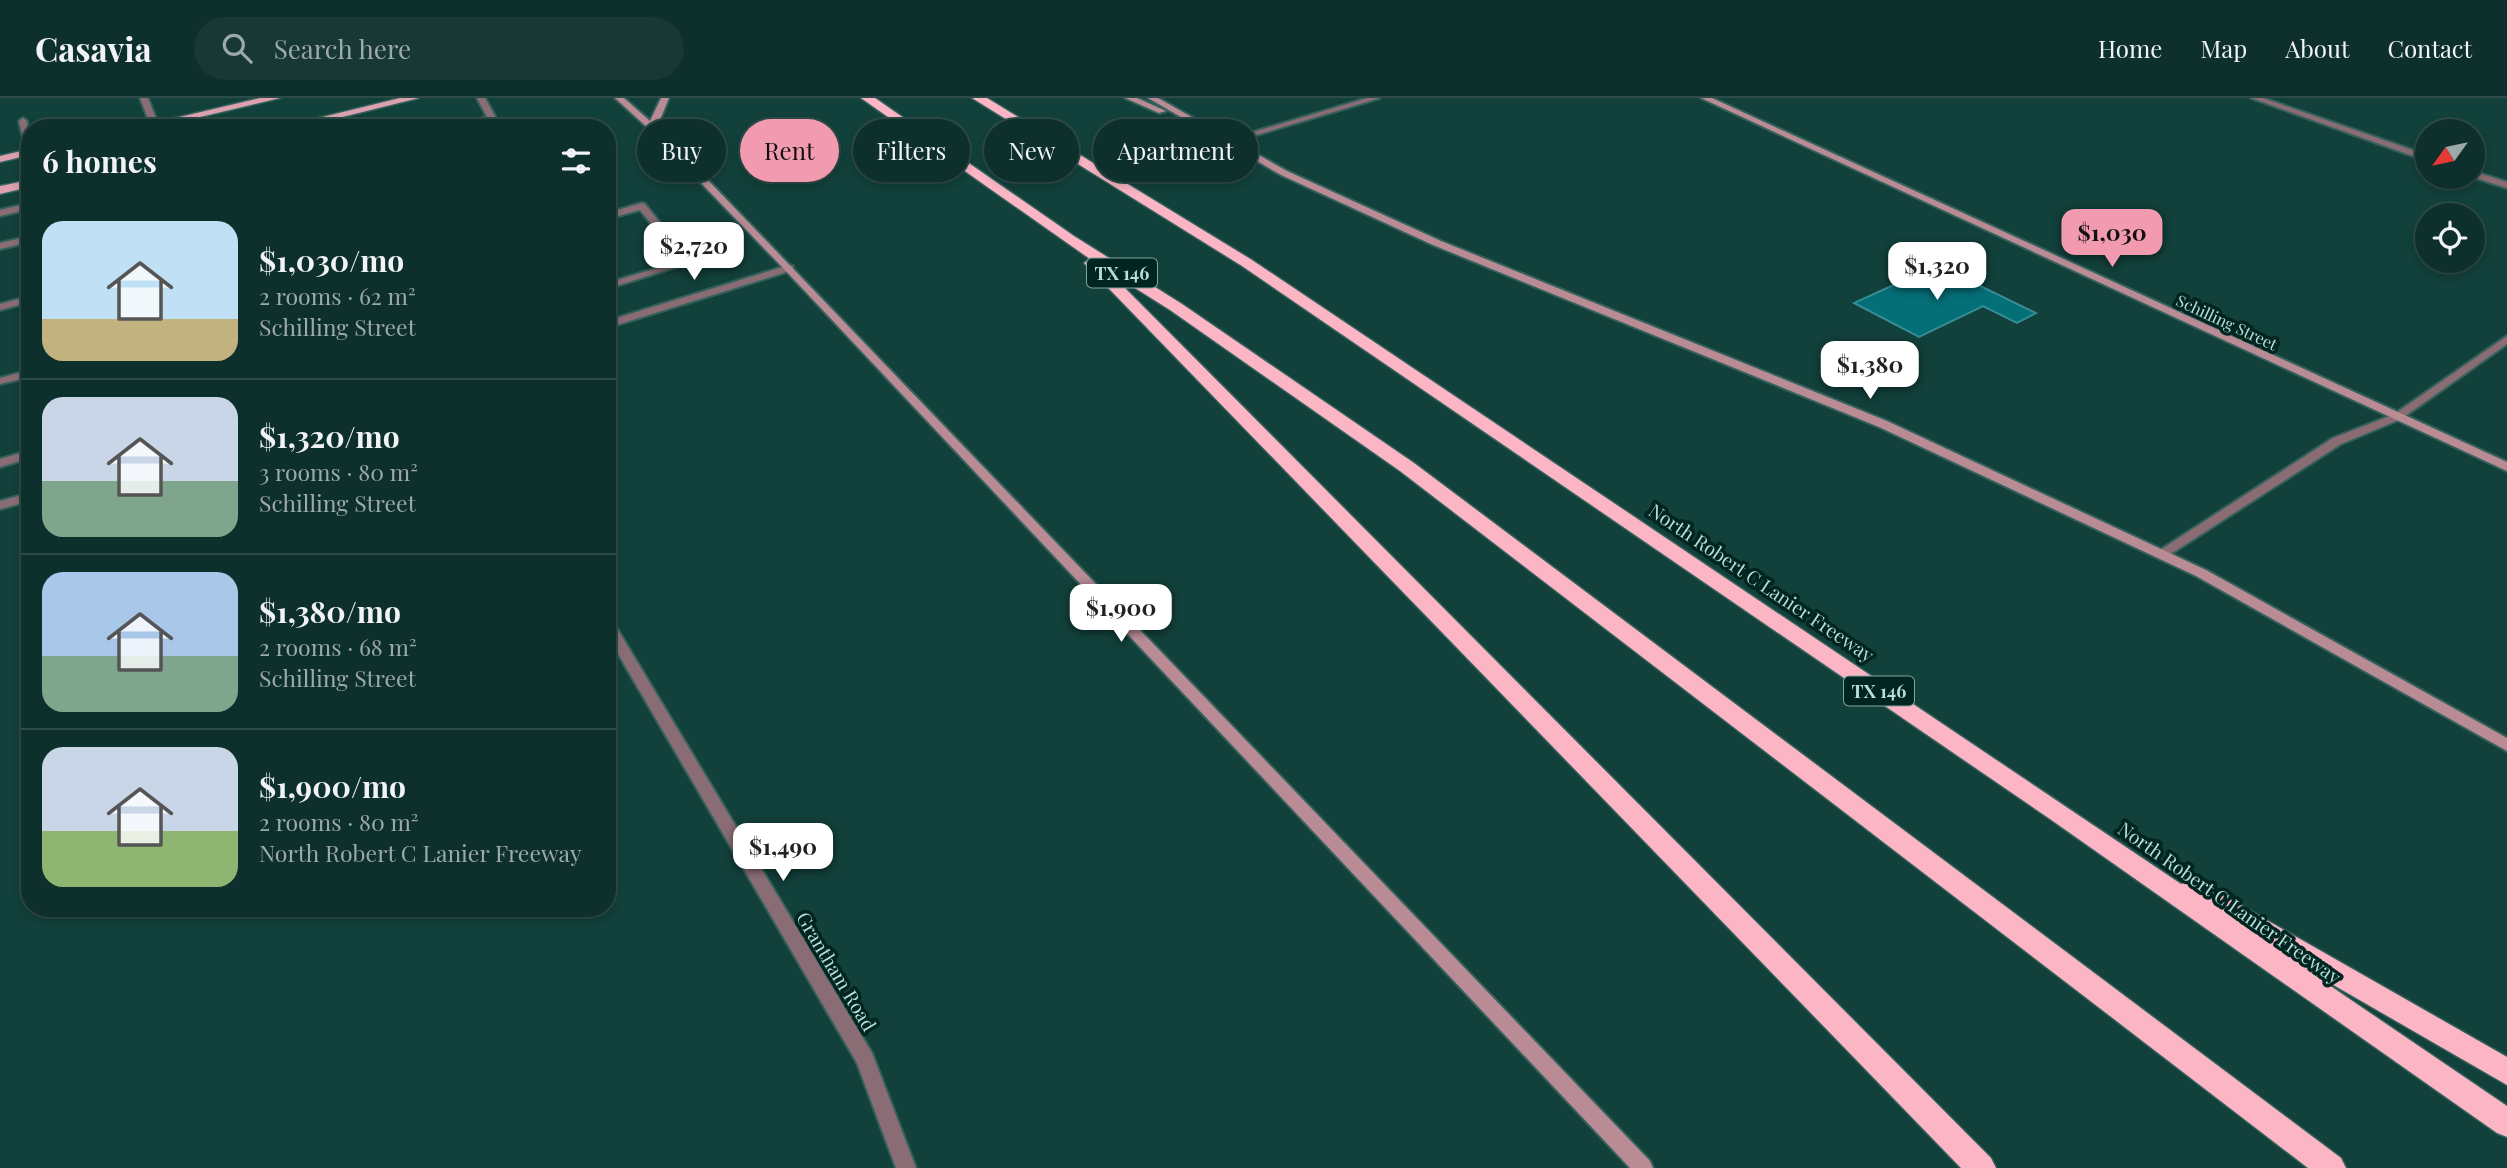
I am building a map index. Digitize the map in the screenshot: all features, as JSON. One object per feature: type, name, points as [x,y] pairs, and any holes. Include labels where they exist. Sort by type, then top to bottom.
[{"type":"highway","name":"TX 146","points":[[867,98],[1069,239],[1176,307],[1407,467],[2331,1168]]},
{"type":"highway","name":"North Robert C Lanier Freeway","points":[[978,98],[1247,262],[2058,812],[2507,1123]]},
{"type":"highway","points":[[1069,239],[1981,1168]]},
{"type":"highway","points":[[2058,812],[2507,1072]]},
{"type":"main road","points":[[184,119],[275,98]]},
{"type":"main road","points":[[322,119],[414,98]]},
{"type":"main road","points":[[619,98],[643,119]]},
{"type":"main road","points":[[656,119],[665,98]]},
{"type":"main road","points":[[1129,98],[1182,119]]},
{"type":"main road","points":[[1153,98],[1188,119]]},
{"type":"main road","name":"Schilling Street","points":[[1705,98],[2507,467]]},
{"type":"main road","points":[[0,159],[21,154]]},
{"type":"main road","points":[[1258,158],[1437,243],[1883,425],[2161,554],[2201,573],[2507,745]]},
{"type":"main road","points":[[705,182],[1643,1168]]},
{"type":"main road","points":[[0,190],[21,185]]},
{"type":"street","points":[[144,98],[151,119]]},
{"type":"street","points":[[481,98],[492,118],[488,119]]},
{"type":"street","points":[[1258,132],[1376,98]]},
{"type":"street","points":[[2255,98],[2415,154]]},
{"type":"street","points":[[2485,178],[2507,186]]},
{"type":"street","points":[[616,213],[642,206],[687,262],[616,283]]},
{"type":"street","points":[[0,213],[21,208]]},
{"type":"street","points":[[0,246],[21,241]]},
{"type":"street","points":[[616,322],[789,268]]},
{"type":"street","points":[[0,307],[21,301]]},
{"type":"street","points":[[2161,554],[2337,442],[2397,417],[2507,339]]},
{"type":"street","points":[[0,381],[21,375]]},
{"type":"street","points":[[0,463],[21,457]]},
{"type":"street","points":[[0,505],[21,499]]},
{"type":"street","name":"Grantham Road","points":[[616,639],[864,1059],[906,1168]]},
{"type":"building","points":[[1937,265],[2036,313],[2017,323],[1983,306],[1919,337],[1854,303]]}]
